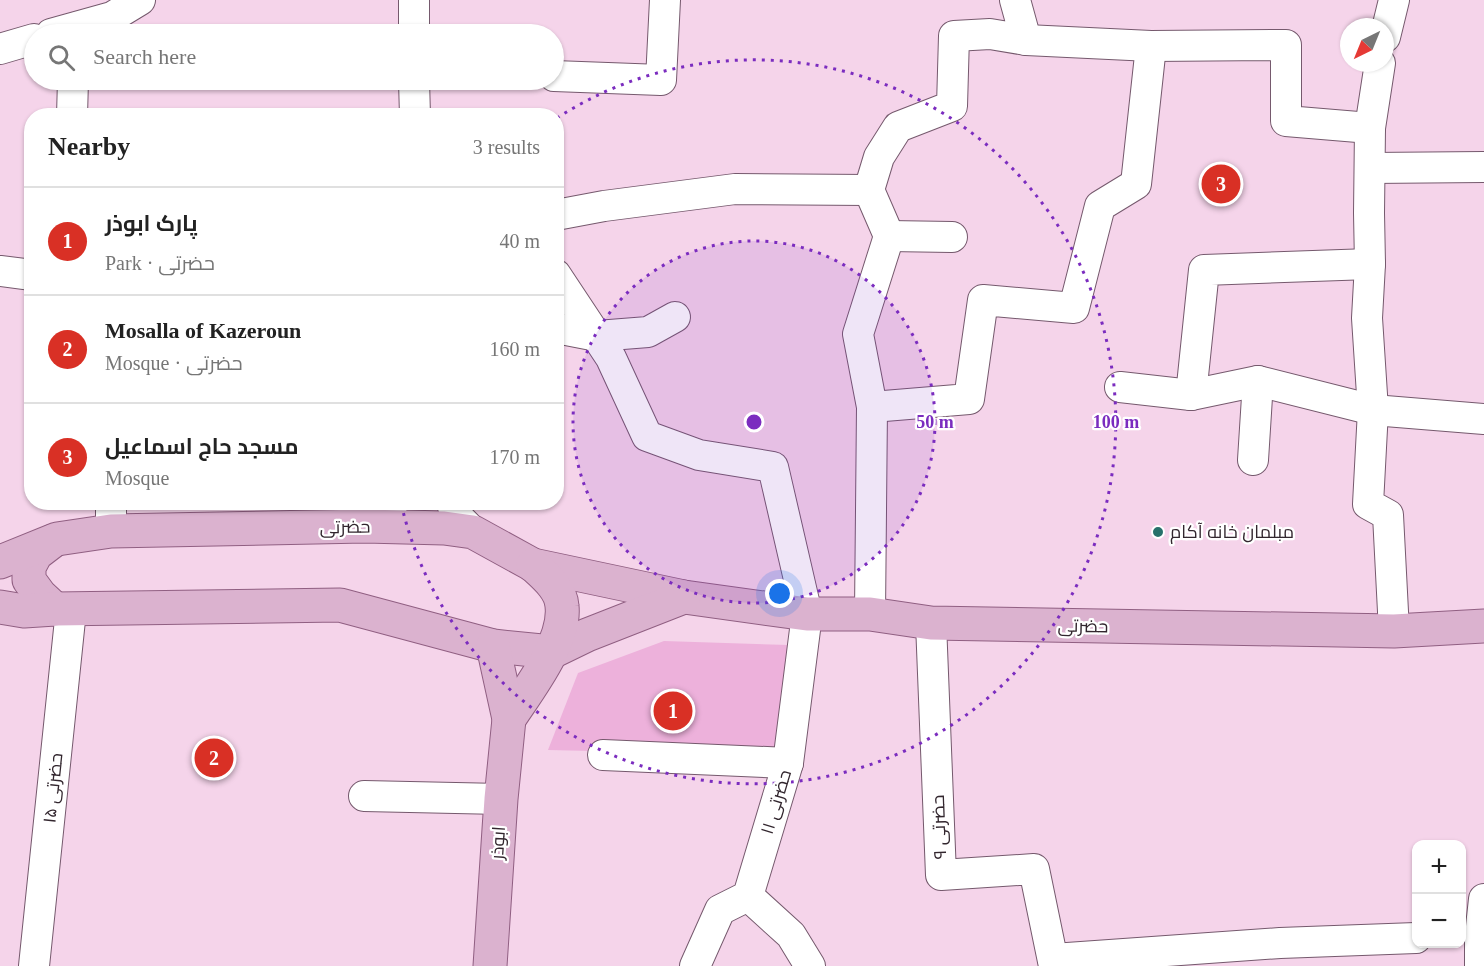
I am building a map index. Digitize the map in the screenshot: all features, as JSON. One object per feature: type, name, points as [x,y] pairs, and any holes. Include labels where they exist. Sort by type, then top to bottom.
[{"type":"main road","name":"حضرتی","points":[[0,562],[111,517],[444,528],[473,532],[533,566],[684,597],[807,614],[870,614],[931,623],[1394,631],[1484,626]]},
{"type":"main road","points":[[57,539],[36,554],[29,567],[29,580],[40,595],[63,609]]},
{"type":"main road","points":[[509,719],[552,652],[561,625],[563,604],[552,582],[533,566]]},
{"type":"main road","name":"حضرتی","points":[[552,652],[588,635],[684,597]]},
{"type":"main road","points":[[0,607],[24,611],[340,605],[493,646],[552,652]]},
{"type":"main road","points":[[493,646],[509,719]]},
{"type":"main road","name":"ابوذر","points":[[490,966],[501,799],[509,719]]},
{"type":"street","points":[[91,24],[112,17],[140,0]]},
{"type":"street","points":[[414,0],[414,24]]},
{"type":"street","points":[[564,76],[661,80],[665,0]]},
{"type":"street","points":[[1015,0],[1026,40]]},
{"type":"street","points":[[1390,18],[1394,0]]},
{"type":"street","points":[[870,614],[872,407],[858,334],[889,236],[869,190],[879,157],[898,127],[952,106],[954,36],[990,34],[1026,40],[1151,46],[1286,45],[1286,121],[1370,128]]},
{"type":"street","points":[[0,49],[24,42]]},
{"type":"street","points":[[872,407],[969,399],[983,300],[1074,308],[1100,206],[1136,184],[1151,46]]},
{"type":"street","points":[[1379,72],[1370,128],[1370,264],[1366,318],[1372,410],[1368,504],[1388,515],[1394,631]]},
{"type":"street","points":[[72,108],[73,90]]},
{"type":"street","points":[[414,90],[415,108]]},
{"type":"street","points":[[1370,168],[1484,167]]},
{"type":"street","points":[[564,214],[735,189],[869,190]]},
{"type":"street","points":[[889,236],[952,237]]},
{"type":"street","points":[[1191,395],[1204,270],[1370,264]]},
{"type":"street","points":[[0,271],[24,274]]},
{"type":"street","points":[[564,287],[611,358],[647,436],[699,455],[773,467],[807,614]]},
{"type":"street","points":[[564,330],[597,336],[648,332],[675,317]]},
{"type":"street","points":[[1253,460],[1258,381]]},
{"type":"street","points":[[1120,387],[1191,395],[1258,381],[1372,410],[1484,419]]},
{"type":"street","points":[[365,526],[384,510]]},
{"type":"street","points":[[455,510],[459,518],[473,532]]},
{"type":"street","name":"حضرتی ۱۵","points":[[34,966],[63,609]]},
{"type":"street","name":"حضرتی ۱۱","points":[[748,896],[788,763],[807,614]]},
{"type":"street","name":"حضرتی ۹","points":[[931,623],[941,875],[1034,869],[1054,963]]},
{"type":"street","points":[[603,755],[788,763]]},
{"type":"street","points":[[364,796],[501,799]]},
{"type":"street","points":[[695,966],[720,910],[748,896],[790,935],[810,966]]},
{"type":"street","points":[[1480,966],[1475,936],[1484,899]]},
{"type":"street","points":[[1054,963],[1280,943],[1412,938]]},
{"type":"shaded area","points":[[664,641],[789,645],[777,755],[548,750],[578,673]]},
{"type":"place","name":"مسجد حاج اسماعیل","points":[[1221,184]]},
{"type":"place","name":"مبلمان خانه آکام","points":[[1158,532]]},
{"type":"place","name":"پارک ابوذر","points":[[673,711]]},
{"type":"place","name":"Mosalla of Kazeroun","points":[[214,758]]}]
